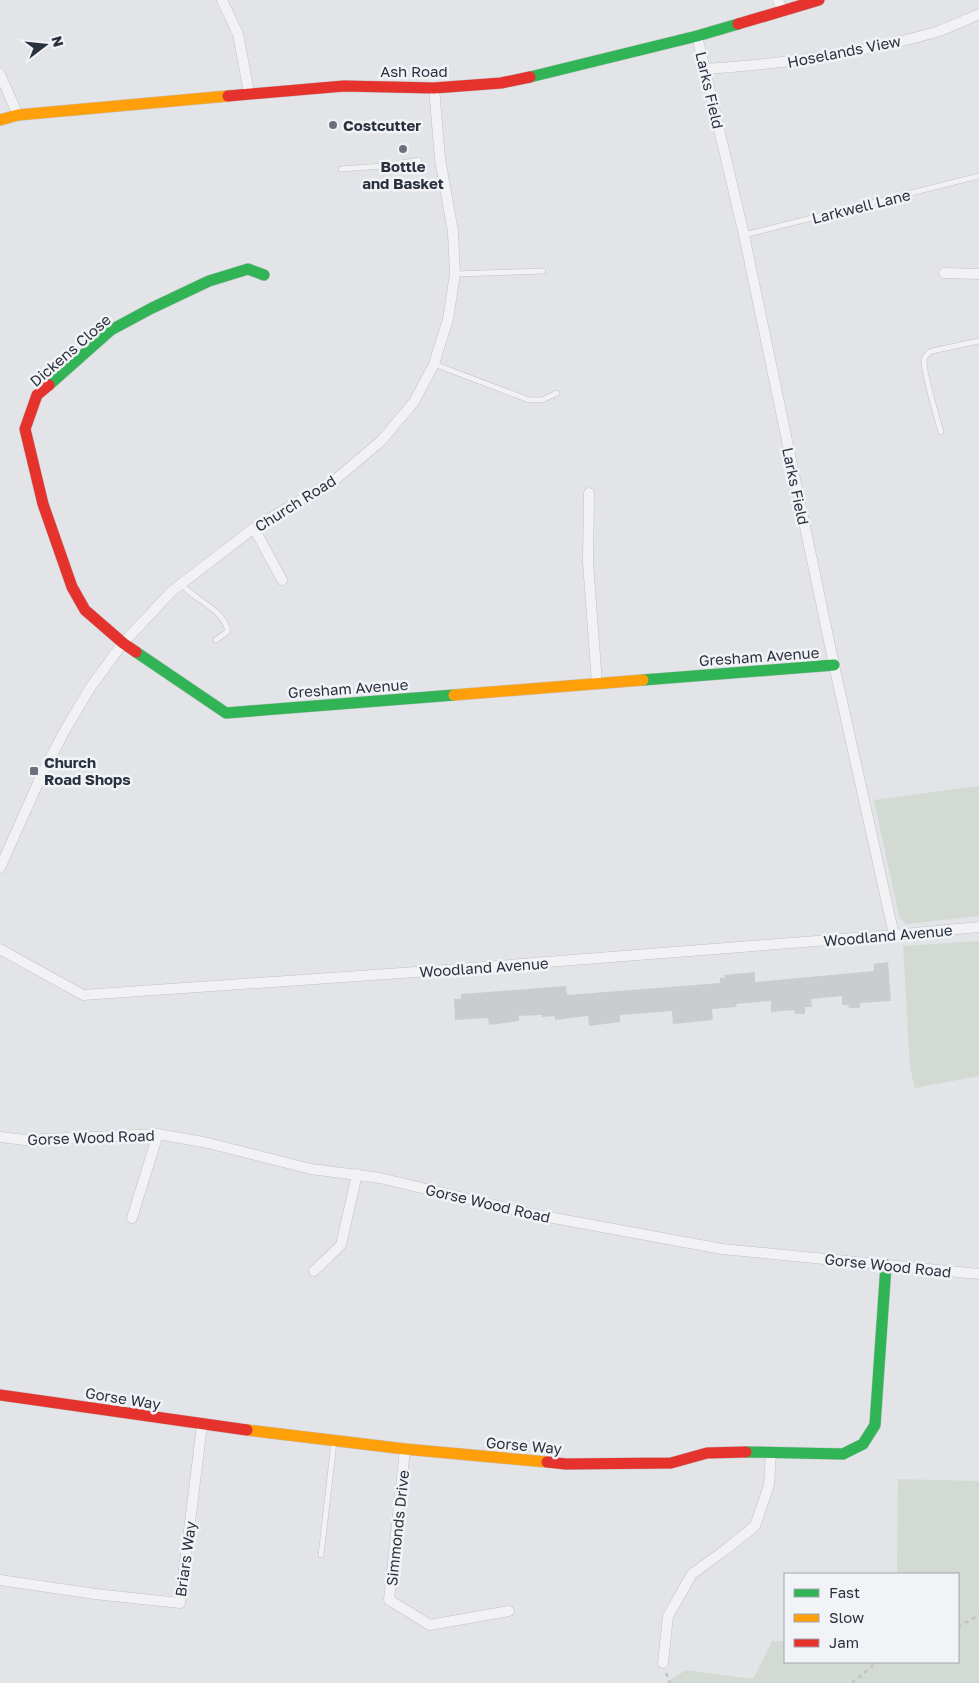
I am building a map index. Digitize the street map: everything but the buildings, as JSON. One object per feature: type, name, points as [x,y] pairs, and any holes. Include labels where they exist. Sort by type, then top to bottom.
[{"type":"street","points":[[222,0],[238,34],[249,93]]},
{"type":"street","name":"Ash Road","points":[[0,120],[18,115],[249,93],[344,86],[434,88],[502,83],[697,36],[780,5],[819,0]]},
{"type":"street","name":"Hoselands View","points":[[705,69],[795,61],[894,42],[938,31],[979,14]]},
{"type":"street","name":"Larks Field","points":[[697,36],[744,235],[834,665],[894,936]]},
{"type":"street","points":[[0,74],[18,115]]},
{"type":"street","name":"Church Road","points":[[1,865],[42,774],[65,730],[90,688],[123,643],[172,591],[254,528],[336,479],[381,442],[414,402],[434,364],[448,319],[455,274],[453,232],[440,158],[434,88]]},
{"type":"street","name":"Dickens Close","points":[[123,643],[86,610],[72,587],[43,504],[26,429],[37,395],[111,330],[152,308],[209,281],[248,269],[264,275]]},
{"type":"street","points":[[944,273],[979,274]]},
{"type":"street","points":[[589,493],[588,562],[597,684]]},
{"type":"street","points":[[254,528],[282,580]]},
{"type":"street","name":"Gresham Avenue","points":[[123,643],[226,713],[834,665]]},
{"type":"street","name":"Woodland Avenue","points":[[0,949],[83,995],[894,936],[979,927]]},
{"type":"street","points":[[132,1218],[158,1134]]},
{"type":"street","name":"Gorse Wood Road","points":[[0,1137],[25,1140],[158,1134],[208,1143],[311,1169],[380,1178],[532,1214],[722,1249],[979,1274]]},
{"type":"street","points":[[314,1271],[341,1245],[357,1174]]},
{"type":"street","name":"Gorse Way","points":[[0,1395],[202,1426],[405,1449],[566,1464],[672,1463],[708,1452],[843,1454],[863,1444],[875,1425],[886,1265]]},
{"type":"street","name":"Briars Way","points":[[0,1580],[95,1594],[180,1603],[202,1426]]},
{"type":"street","name":"Simmonds Drive","points":[[405,1449],[389,1600],[430,1625],[509,1610]]},
{"type":"street","points":[[663,1663],[668,1616],[692,1574],[755,1526],[769,1485],[771,1452]]},
{"type":"lane","points":[[341,169],[384,166],[419,160]]},
{"type":"lane","name":"Larkwell Lane","points":[[744,235],[979,176]]},
{"type":"lane","points":[[455,274],[543,271]]},
{"type":"lane","points":[[941,432],[924,359],[932,351],[979,341]]},
{"type":"lane","points":[[434,364],[529,400],[542,400],[557,393]]},
{"type":"lane","points":[[181,584],[195,598],[218,612],[223,619],[228,630],[216,640]]},
{"type":"lane","points":[[320,1555],[334,1441]]},
{"type":"path","points":[[959,1626],[979,1615]]},
{"type":"path","points":[[852,1683],[876,1663]]},
{"type":"shaded area","points":[[979,786],[979,916],[906,924],[899,916],[874,800]]},
{"type":"shaded area","points":[[979,941],[979,1076],[915,1088],[910,1068],[903,946]]},
{"type":"shaded area","points":[[898,1479],[979,1481],[979,1683],[665,1683],[686,1670],[753,1679],[772,1641],[784,1641],[784,1663],[959,1663],[959,1573],[897,1573]]},
{"type":"traffic: fast","points":[[530,77],[697,36],[738,24]]},
{"type":"traffic: fast","points":[[49,385],[111,330],[152,308],[209,281],[248,269],[264,275]]},
{"type":"traffic: fast","points":[[136,652],[226,713],[454,695]]},
{"type":"traffic: fast","points":[[643,680],[834,665]]},
{"type":"traffic: fast","points":[[746,1452],[843,1454],[863,1444],[875,1425],[886,1265]]},
{"type":"traffic: slow","points":[[0,120],[18,115],[228,96]]},
{"type":"traffic: slow","points":[[454,695],[643,680]]},
{"type":"traffic: slow","points":[[247,1430],[405,1449],[547,1462]]},
{"type":"traffic: jam","points":[[738,24],[819,0]]},
{"type":"traffic: jam","points":[[228,96],[344,86],[434,88],[501,83],[530,77]]},
{"type":"traffic: jam","points":[[49,385],[37,395],[25,429],[43,504],[72,587],[85,610],[136,652]]},
{"type":"traffic: jam","points":[[0,1395],[247,1430]]},
{"type":"traffic: jam","points":[[547,1462],[566,1464],[671,1463],[707,1453],[746,1452]]},
{"type":"place","name":"Costcutter","points":[[333,125]]},
{"type":"place","name":"Bottle and Basket","points":[[403,149]]},
{"type":"place","name":"Church Road Shops","points":[[34,771]]}]
